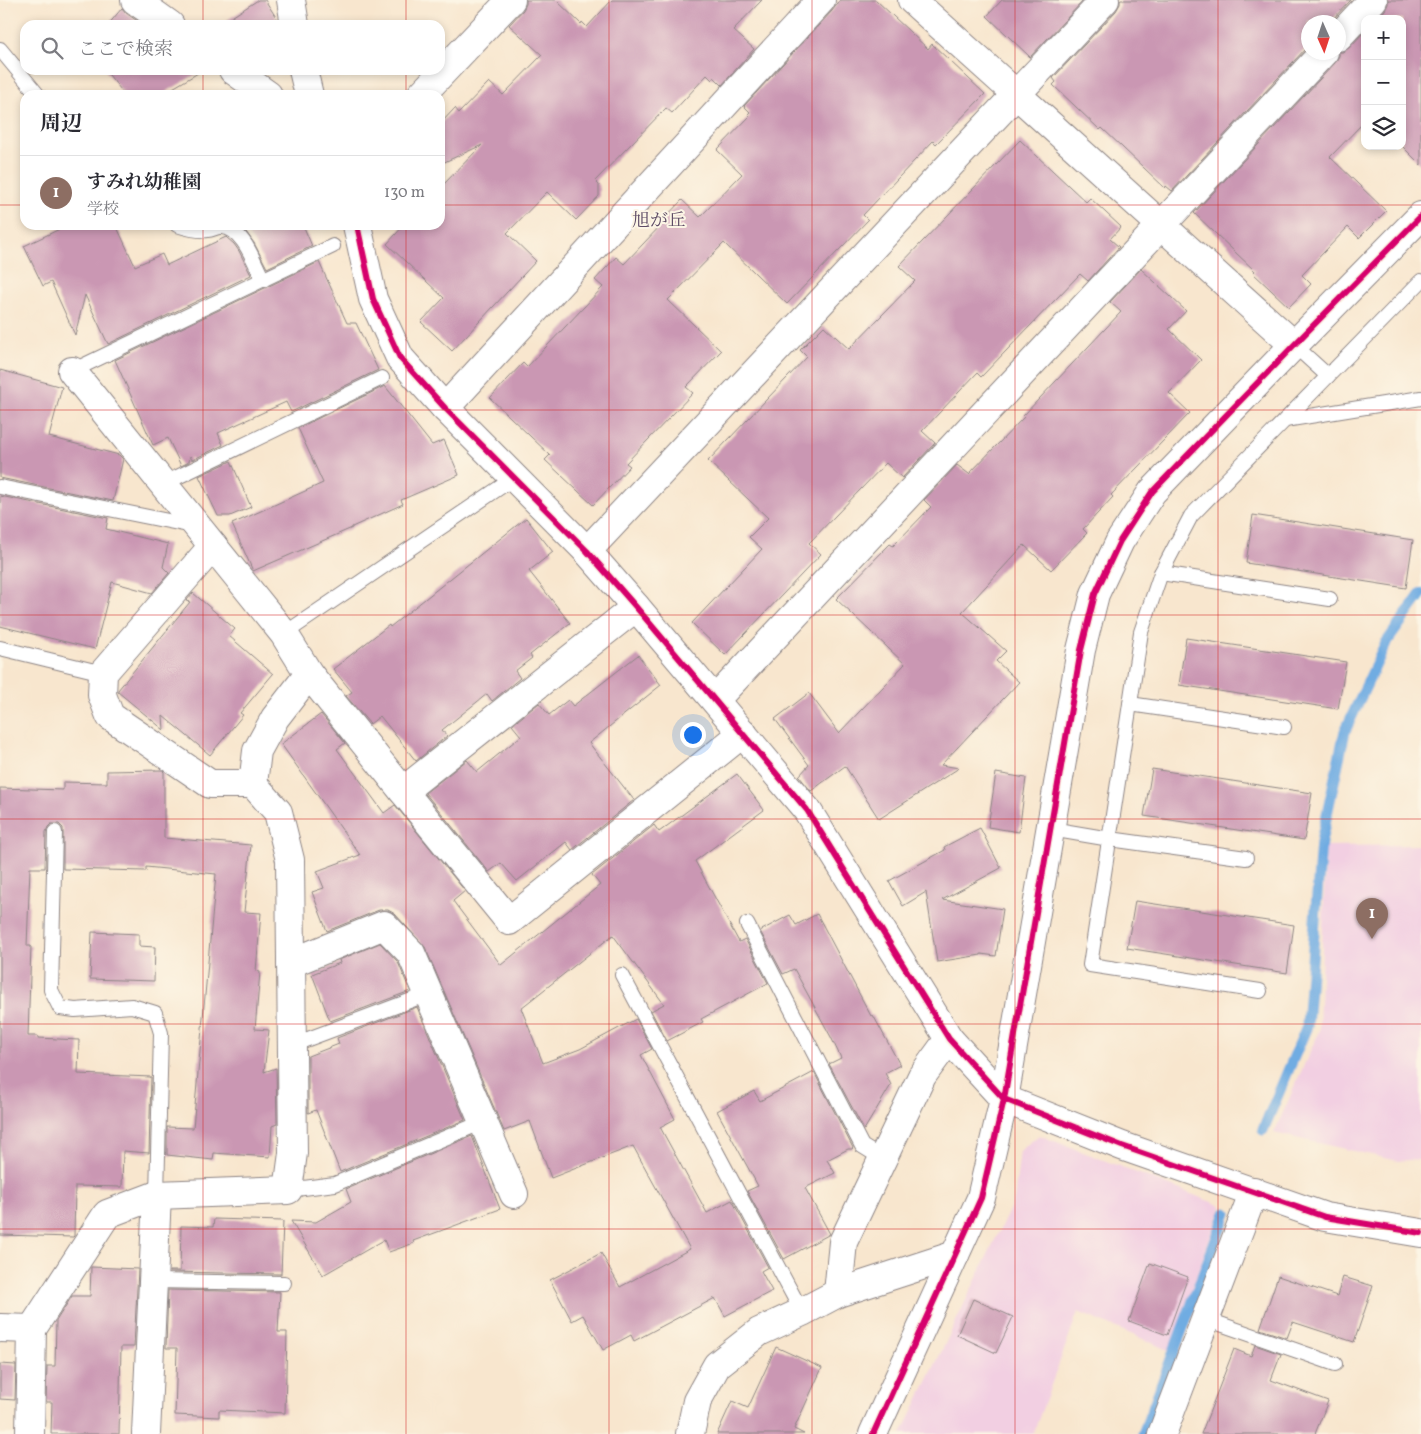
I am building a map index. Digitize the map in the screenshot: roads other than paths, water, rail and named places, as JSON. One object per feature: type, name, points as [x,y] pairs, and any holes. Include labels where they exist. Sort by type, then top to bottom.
[{"type":"street","points":[[135,0],[163,20]]},
{"type":"street","points":[[291,0],[294,20]]},
{"type":"street","points":[[445,70],[511,0]]},
{"type":"street","points":[[445,408],[821,0]]},
{"type":"street","points":[[912,0],[1294,345]]},
{"type":"street","points":[[587,551],[1105,0]]},
{"type":"street","points":[[1346,29],[1374,0]]},
{"type":"street","points":[[715,700],[1317,60]]},
{"type":"street","points":[[240,75],[261,90]]},
{"type":"street","points":[[304,75],[308,90]]},
{"type":"street","points":[[426,90],[440,75]]},
{"type":"street","points":[[873,1434],[981,1198],[1004,1099],[1081,650],[1095,594],[1120,541],[1152,492],[1421,216]]},
{"type":"street","points":[[358,230],[373,299],[400,358],[445,408],[587,551],[807,810],[949,1039],[1004,1099],[1122,1146],[1325,1217],[1421,1234]]},
{"type":"street","points":[[72,371],[284,634],[309,674],[508,921],[743,733]]},
{"type":"street","points":[[30,1434],[32,1329],[107,1214],[157,1195],[288,1190],[293,1153],[290,860],[278,812],[253,784],[210,784],[110,716],[102,695],[103,673],[205,536]]},
{"type":"street","points":[[402,791],[636,607]]},
{"type":"street","points":[[253,784],[257,752],[275,718],[309,674]]},
{"type":"street","points":[[291,963],[384,925],[410,953],[514,1194]]},
{"type":"street","points":[[838,1292],[843,1242],[922,1076],[949,1039]]},
{"type":"street","points":[[1162,1434],[1254,1191]]},
{"type":"street","points":[[146,1434],[157,1195]]},
{"type":"street","points":[[690,1434],[697,1401],[717,1365],[759,1332],[802,1312],[838,1292],[955,1256]]},
{"type":"street","points":[[0,1328],[32,1329]]},
{"type":"lane","points":[[0,49],[20,73]]},
{"type":"lane","points":[[21,75],[34,90]]},
{"type":"lane","points":[[234,230],[246,245],[263,280]]},
{"type":"lane","points":[[72,371],[333,246]]},
{"type":"lane","points":[[1260,991],[1090,965],[1141,632],[1161,573],[1191,516],[1421,281]]},
{"type":"lane","points":[[1294,345],[1328,376]]},
{"type":"lane","points":[[163,484],[382,378]]},
{"type":"lane","points":[[1285,420],[1421,398]]},
{"type":"lane","points":[[284,634],[502,486]]},
{"type":"lane","points":[[0,487],[205,536]]},
{"type":"lane","points":[[1161,573],[1330,599]]},
{"type":"lane","points":[[0,648],[103,673]]},
{"type":"lane","points":[[1130,704],[1284,727]]},
{"type":"lane","points":[[1050,829],[1246,858]]},
{"type":"lane","points":[[55,832],[51,990],[60,1008],[75,1010],[132,1006],[155,1013],[161,1033],[157,1195]]},
{"type":"lane","points":[[747,924],[862,1146],[883,1158]]},
{"type":"lane","points":[[622,975],[802,1312]]},
{"type":"lane","points":[[292,1045],[428,994]]},
{"type":"lane","points":[[288,1190],[335,1184],[483,1122]]},
{"type":"lane","points":[[153,1281],[284,1283]]},
{"type":"lane","points":[[1206,1319],[1335,1364]]},
{"type":"waterway","points":[[1263,1130],[1307,1026],[1321,842],[1345,731],[1386,643],[1421,594]]},
{"type":"waterway","points":[[1143,1434],[1226,1213]]},
{"type":"place","name":"すみれ幼稚園","points":[[1372,939]]},
{"type":"district","name":"旭が丘","points":[[659,221]]}]
